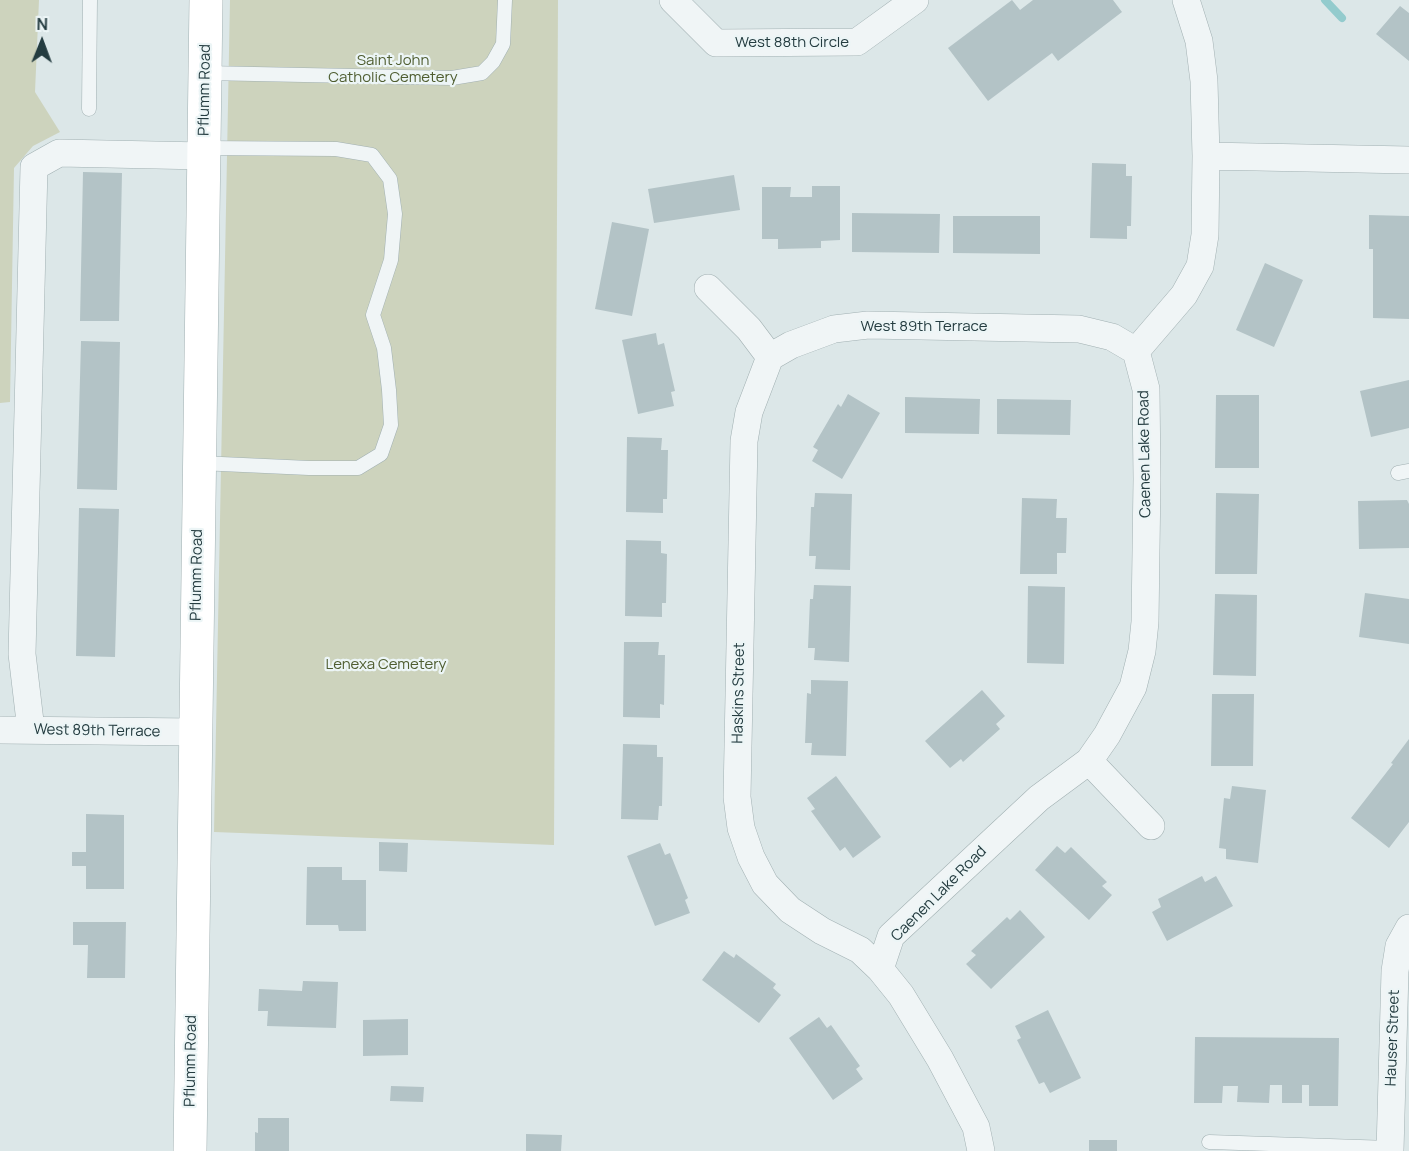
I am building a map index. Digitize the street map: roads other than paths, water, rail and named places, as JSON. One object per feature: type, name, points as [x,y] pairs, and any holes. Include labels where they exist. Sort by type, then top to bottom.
[{"type":"main road","name":"Pflumm Road","points":[[190,1151],[206,0]]},
{"type":"street","name":"West 88th Circle","points":[[673,0],[716,44],[857,42],[915,0]]},
{"type":"street","points":[[1136,351],[1184,295],[1200,266],[1205,235],[1204,81],[1199,40],[1186,0]]},
{"type":"street","points":[[31,730],[22,654],[34,167],[59,153],[204,152]]},
{"type":"street","points":[[1206,156],[1409,159]]},
{"type":"street","points":[[708,288],[749,329],[770,357]]},
{"type":"street","name":"West 89th Terrace","points":[[770,357],[791,345],[834,329],[868,325],[1079,330],[1112,337],[1136,351]]},
{"type":"street","name":"Caenen Lake Road","points":[[880,969],[891,936],[1039,798],[1089,761],[1107,735],[1133,687],[1142,651],[1144,622],[1147,480],[1146,389],[1136,351]]},
{"type":"street","name":"Haskins Street","points":[[770,357],[748,412],[744,441],[737,797],[741,828],[751,857],[765,884],[790,910],[822,931],[860,950],[880,969]]},
{"type":"street","name":"West 89th Terrace","points":[[0,730],[195,732]]},
{"type":"street","points":[[1089,761],[1151,826]]},
{"type":"street","name":"Hauser Street","points":[[1390,1150],[1395,971],[1400,946],[1409,928]]},
{"type":"street","points":[[880,969],[901,995],[940,1059],[976,1127],[981,1151]]},
{"type":"lane","points":[[88,109],[90,0]]},
{"type":"lane","points":[[205,73],[452,78],[482,73],[493,62],[503,44],[505,0]]},
{"type":"lane","points":[[199,463],[358,468],[381,454],[391,425],[389,390],[384,348],[373,315],[391,260],[395,214],[390,179],[372,155],[336,149],[204,152]]},
{"type":"lane","points":[[1209,1142],[1390,1150]]},
{"type":"waterway","points":[[1325,0],[1342,18]]},
{"type":"park label","name":"Saint John Catholic Cemetery","points":[[393,70]]},
{"type":"park label","name":"Lenexa Cemetery","points":[[386,665]]}]
